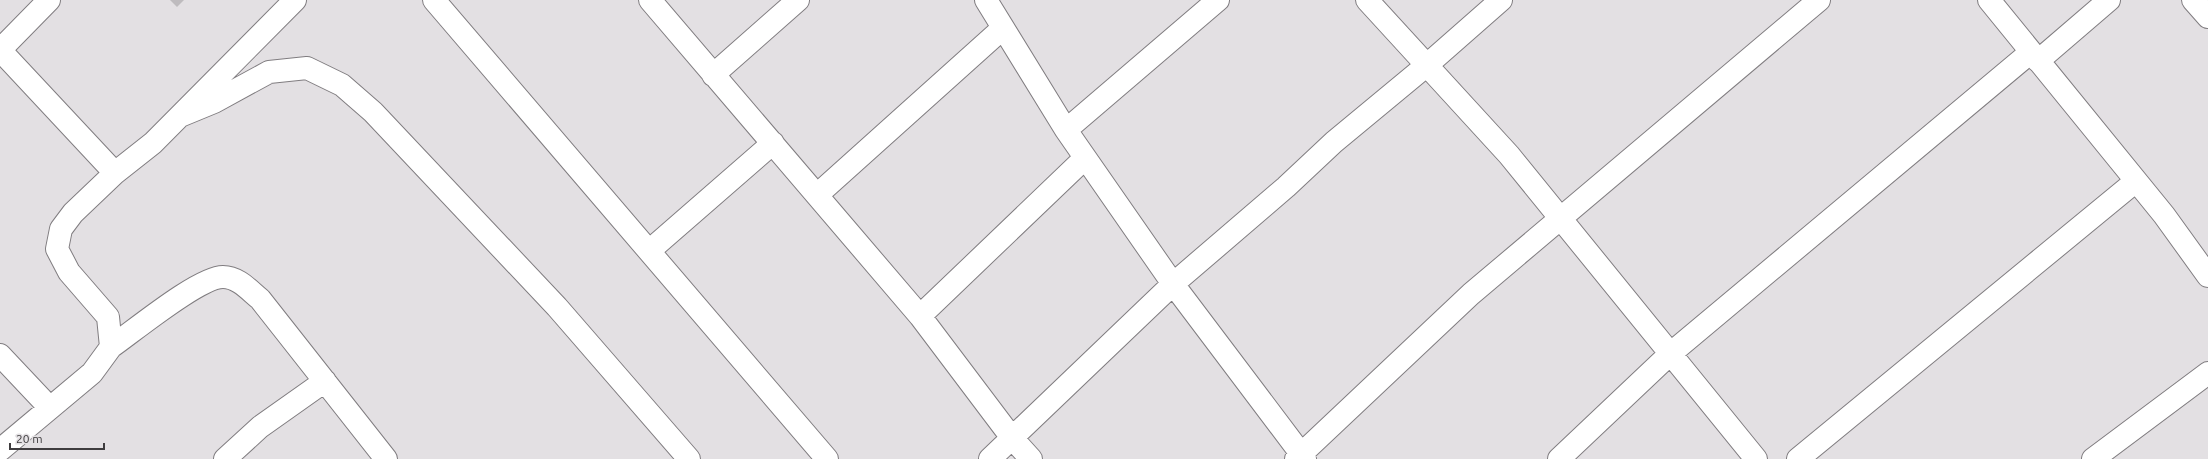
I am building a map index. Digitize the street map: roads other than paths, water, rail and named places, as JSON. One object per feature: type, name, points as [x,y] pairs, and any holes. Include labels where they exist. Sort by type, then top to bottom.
[{"type":"street","points":[[49,0],[0,50],[115,173]]},
{"type":"street","points":[[111,347],[108,317],[70,272],[57,249],[61,228],[73,212],[115,173],[153,143],[295,0]]},
{"type":"street","points":[[434,0],[827,459]]},
{"type":"street","points":[[650,0],[920,316],[1012,438],[1031,459]]},
{"type":"street","points":[[713,75],[798,0]]},
{"type":"street","points":[[986,0],[1066,130],[1085,158],[1173,284],[1300,457],[1471,294],[1819,0]]},
{"type":"street","points":[[1066,130],[1218,0]]},
{"type":"street","points":[[1367,0],[1427,65],[1562,218],[1756,459]]},
{"type":"street","points":[[990,459],[1173,284],[1281,191],[1334,142],[1427,65],[1501,0]]},
{"type":"street","points":[[1989,0],[2164,215],[2208,276]]},
{"type":"street","points":[[1559,459],[1670,354],[2034,57],[2109,0]]},
{"type":"street","points":[[2193,0],[2208,18]]},
{"type":"street","points":[[817,195],[1003,28]]},
{"type":"street","points":[[180,116],[214,102],[269,72],[307,68],[342,85],[373,112],[557,307],[689,459]]},
{"type":"street","points":[[649,251],[773,143]]},
{"type":"street","points":[[920,316],[1085,158]]},
{"type":"street","points":[[1798,459],[2136,181]]},
{"type":"street","points":[[0,450],[92,373],[111,347],[202,282],[223,277],[238,281],[260,299],[386,459]]},
{"type":"street","points":[[0,356],[50,408]]},
{"type":"street","points":[[2093,459],[2208,373]]},
{"type":"street","points":[[225,459],[260,427],[325,381]]}]
